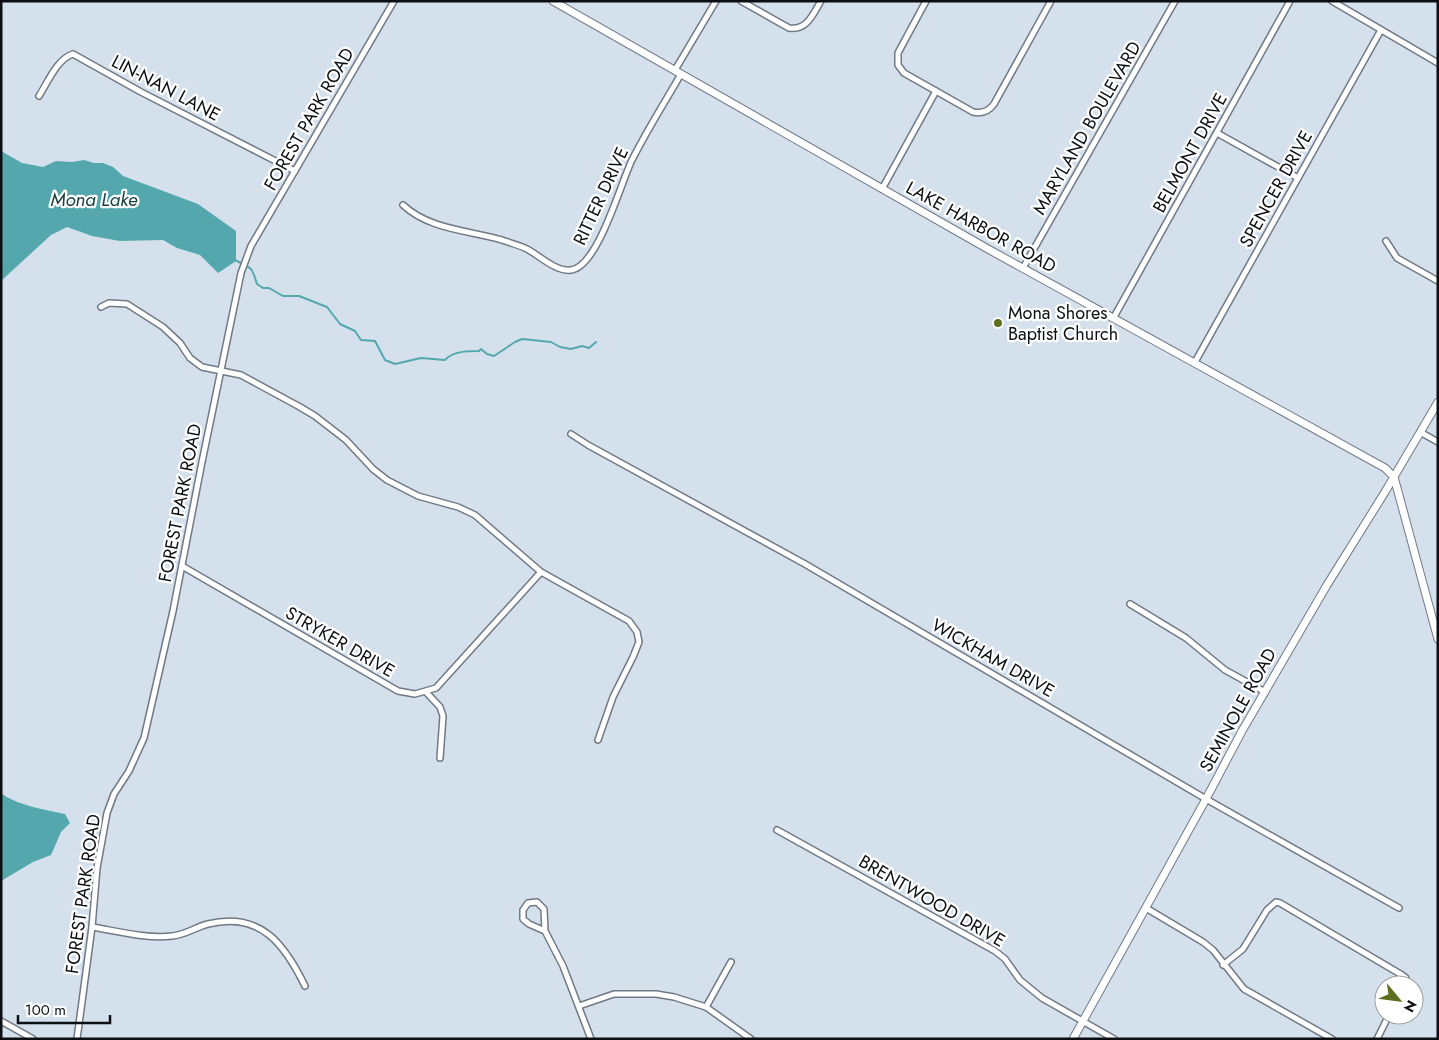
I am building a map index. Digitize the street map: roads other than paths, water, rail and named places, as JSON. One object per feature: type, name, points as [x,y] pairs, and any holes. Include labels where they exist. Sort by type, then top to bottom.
[{"type":"street","name":"FOREST PARK ROAD","points":[[77,1039],[92,927],[97,868],[107,813],[114,794],[129,772],[143,744],[182,566],[206,439],[242,273],[249,252],[394,1]]},
{"type":"street","name":"LAKE HARBOR ROAD","points":[[553,1],[882,189],[1385,468],[1394,477]]},
{"type":"street","points":[[678,72],[716,1]]},
{"type":"street","points":[[741,1],[789,28],[797,29],[805,26],[820,1]]},
{"type":"street","points":[[926,1],[898,53],[898,65],[904,73],[973,112],[981,113],[989,110],[994,104],[1051,1]]},
{"type":"street","name":"MARYLAND BOULEVARD","points":[[1023,268],[1175,1]]},
{"type":"street","name":"BELMONT DRIVE","points":[[1114,317],[1290,1]]},
{"type":"street","points":[[1336,2],[1438,63]]},
{"type":"street","name":"SPENCER DRIVE","points":[[1195,362],[1381,30]]},
{"type":"street","name":"LIN-NAN LANE","points":[[39,96],[56,68],[68,55],[73,54],[141,92],[295,171]]},
{"type":"street","name":"RITTER DRIVE","points":[[403,205],[427,222],[501,240],[526,248],[557,267],[569,270],[576,269],[585,261],[601,234],[614,207],[632,159],[678,72]]},
{"type":"street","points":[[882,189],[936,91]]},
{"type":"street","points":[[1217,133],[1298,178]]},
{"type":"street","points":[[1386,241],[1397,258],[1438,281]]},
{"type":"street","points":[[101,307],[109,304],[127,304],[163,327],[180,344],[190,358],[202,367],[241,375],[315,416],[346,440],[373,468],[390,482],[418,496],[458,507],[475,515],[541,572],[629,621],[638,632],[639,642],[613,697],[598,740]]},
{"type":"street","name":"SEMINOLE ROAD","points":[[1073,1039],[1265,692],[1327,585],[1438,402]]},
{"type":"street","points":[[1420,432],[1438,442]]},
{"type":"street","name":"WICKHAM DRIVE","points":[[571,434],[805,564],[1206,799],[1400,908]]},
{"type":"street","points":[[1394,477],[1438,639]]},
{"type":"street","name":"STRYKER DRIVE","points":[[182,566],[398,691],[415,694],[426,692]]},
{"type":"street","points":[[440,758],[443,716],[440,707],[426,692],[436,688],[541,572]]},
{"type":"street","points":[[1130,604],[1186,638],[1225,670],[1265,692]]},
{"type":"street","name":"BRENTWOOD DRIVE","points":[[778,830],[995,951],[1005,959],[1020,980],[1042,998],[1114,1039]]},
{"type":"street","points":[[545,932],[523,919],[522,910],[528,903],[537,902],[543,906],[545,911],[545,932],[564,966],[591,1039]]},
{"type":"street","points":[[1223,964],[1243,949],[1268,910],[1276,902],[1402,975]]},
{"type":"street","points":[[1146,908],[1213,950],[1244,989],[1332,1039]]},
{"type":"street","points":[[92,927],[137,934],[173,936],[206,924],[221,921],[234,921],[249,925],[271,936],[281,945],[291,959],[305,986]]},
{"type":"street","points":[[706,1007],[731,962]]},
{"type":"street","points":[[579,1006],[614,994],[636,993],[674,997],[706,1007],[751,1039]]},
{"type":"street","points":[[1,1021],[32,1039]]},
{"type":"street","points":[[1377,1039],[1384,1025]]},
{"type":"water","name":"Mona Lake","points":[[1,151],[22,163],[43,167],[56,161],[72,162],[84,160],[103,163],[113,167],[123,176],[198,204],[236,231],[236,261],[218,273],[200,255],[177,248],[163,240],[120,241],[92,236],[67,227],[51,235],[1,281]]},
{"type":"water","points":[[1,793],[23,804],[65,814],[70,823],[61,832],[51,855],[33,862],[1,881]]},
{"type":"waterway","points":[[235,260],[250,268],[257,284],[263,288],[269,288],[283,296],[299,296],[327,307],[340,324],[355,331],[361,340],[375,341],[385,360],[395,364],[421,358],[445,360],[456,353],[479,351],[481,349],[487,354],[494,356],[522,339],[551,342],[560,347],[571,349],[582,346],[589,348],[596,342]]},
{"type":"place","name":"Mona Shores Baptist Church","points":[[998,323]]}]
